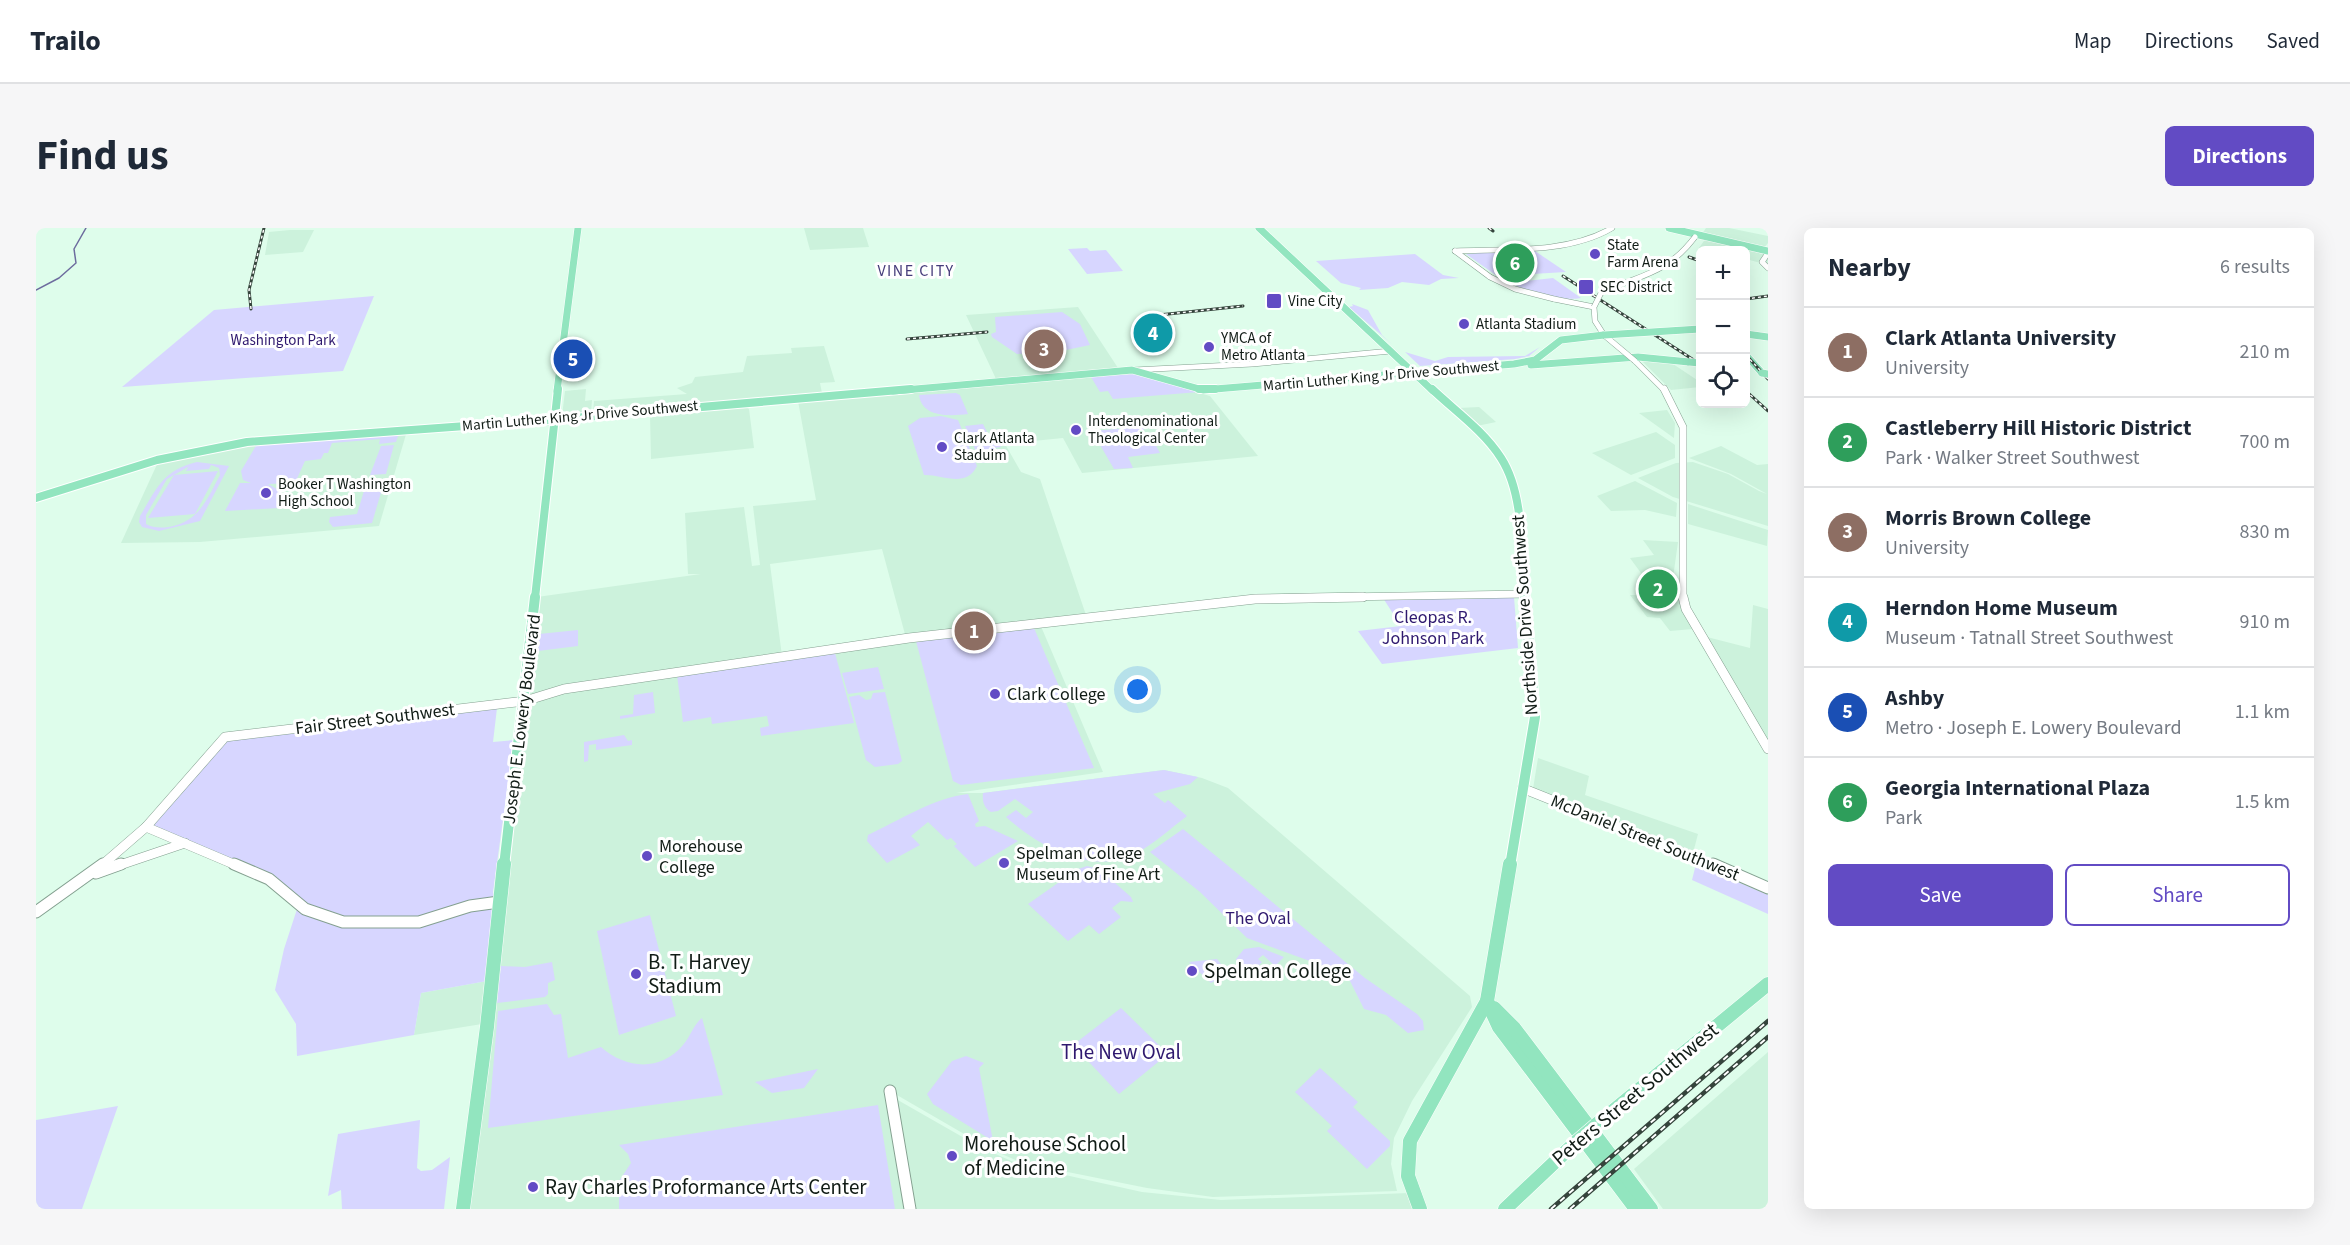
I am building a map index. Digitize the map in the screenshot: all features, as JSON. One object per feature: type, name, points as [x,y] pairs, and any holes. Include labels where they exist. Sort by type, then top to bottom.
[{"type":"main road","name":"Joseph E. Lowery Boulevard","points":[[463,1209],[487,1027],[499,902],[579,228]]},
{"type":"main road","name":"Northside Drive Southwest","points":[[1259,228],[1489,444],[1510,475],[1516,492],[1534,717],[1487,1001],[1410,1141],[1407,1152],[1408,1178],[1420,1209]]},
{"type":"main road","points":[[1669,228],[1698,233]]},
{"type":"main road","points":[[1675,228],[1768,252]]},
{"type":"main road","name":"Martin Luther King Jr Drive Southwest","points":[[36,498],[157,460],[224,446],[1132,370],[1197,390],[1211,390],[1514,364],[1540,356],[1566,339],[1604,334],[1696,329]]},
{"type":"main road","points":[[1750,335],[1768,337]]},
{"type":"main road","points":[[1540,356],[1585,360]]},
{"type":"main road","points":[[1514,364],[1646,357],[1696,363]]},
{"type":"main road","points":[[1750,359],[1765,374]]},
{"type":"main road","points":[[1750,371],[1765,374]]},
{"type":"main road","name":"Peters Street Southwest","points":[[1505,1209],[1596,1125],[1768,984]]},
{"type":"main road","points":[[1487,1001],[1499,1027],[1636,1209]]},
{"type":"main road","points":[[1487,1001],[1514,1028],[1651,1209]]},
{"type":"street","points":[[1594,306],[1522,291],[1490,277],[1455,251],[1578,242],[1600,236],[1612,228]]},
{"type":"street","points":[[1698,233],[1683,255],[1670,265],[1606,291],[1597,297],[1594,306],[1595,321],[1604,334],[1658,383],[1677,409],[1683,427],[1685,457],[1684,601],[1699,633],[1768,749]]},
{"type":"street","points":[[1768,252],[1762,263],[1768,268]]},
{"type":"street","points":[[1132,370],[1258,364],[1389,351]]},
{"type":"street","name":"Fair Street Southwest","points":[[146,827],[218,748],[225,737],[525,696],[564,688],[909,638],[1167,609],[1272,598],[1525,594]]},
{"type":"street","name":"McDaniel Street Southwest","points":[[1522,788],[1633,831],[1768,888]]},
{"type":"street","points":[[36,912],[146,827],[269,879],[305,909],[343,922],[362,924],[418,922],[470,906],[499,902]]},
{"type":"street","points":[[85,876],[185,843]]},
{"type":"street","points":[[890,1091],[910,1209]]},
{"type":"shaded area","points":[[804,228],[863,228],[869,247],[810,250]]},
{"type":"shaded area","points":[[1706,228],[1729,228],[1768,236],[1768,243],[1764,248],[1702,234]]},
{"type":"shaded area","points":[[314,230],[303,252],[265,255],[269,232]]},
{"type":"shaded area","points":[[1706,238],[1739,246],[1700,246]]},
{"type":"shaded area","points":[[1750,249],[1768,253],[1768,265],[1750,260]]},
{"type":"shaded area","points":[[1078,307],[1120,371],[1210,396],[1258,456],[1082,473],[1063,438],[1005,444],[1021,472],[1040,479],[1087,618],[1040,624],[1103,772],[956,793],[983,793],[1164,770],[1202,778],[1228,788],[1470,996],[1472,1007],[1412,1101],[1394,1138],[1391,1164],[1397,1191],[1213,1197],[1147,1188],[1023,1163],[990,1149],[890,1091],[906,1209],[462,1209],[525,701],[560,689],[524,695],[537,597],[701,574],[688,574],[685,513],[744,507],[752,566],[760,565],[753,506],[816,500],[798,401],[997,381],[966,315]],"holes":[[[882,549],[906,638],[782,656],[770,564]]]},
{"type":"shaded area","points":[[824,346],[835,382],[820,383],[822,393],[744,406],[749,409],[754,448],[651,459],[650,415],[593,413],[594,401],[687,394],[677,388],[692,383],[695,377],[743,372],[747,356],[792,353],[791,348]]},
{"type":"shaded area","points":[[1641,360],[1670,362],[1696,379],[1696,387],[1671,390]]},
{"type":"shaded area","points":[[586,389],[585,401],[592,400],[591,413],[562,416],[565,391]]},
{"type":"shaded area","points":[[1479,407],[1496,422],[1477,426],[1459,408]]},
{"type":"shaded area","points":[[1667,410],[1675,423],[1674,438],[1639,413]]},
{"type":"shaded area","name":"Booker T Washington High School","points":[[407,431],[379,526],[200,542],[121,543],[159,460],[224,445]]},
{"type":"shaded area","points":[[1656,432],[1675,445],[1675,458],[1631,475],[1592,453]]},
{"type":"shaded area","points":[[1721,446],[1757,465],[1768,464],[1768,526],[1673,497],[1638,478],[1676,463],[1693,462],[1728,474],[1767,494],[1731,474],[1689,458]]},
{"type":"shaded area","points":[[1635,481],[1677,503],[1676,517],[1645,510],[1611,511],[1597,496]]},
{"type":"shaded area","points":[[1688,504],[1768,530],[1767,546],[1688,524]]},
{"type":"shaded area","points":[[1643,540],[1678,542],[1672,585],[1693,629],[1670,631],[1660,618],[1647,617],[1630,595],[1657,595],[1630,558],[1654,555]]},
{"type":"shaded area","points":[[1753,605],[1768,609],[1768,742],[1707,637],[1750,648]]},
{"type":"shaded area","points":[[1538,758],[1589,776],[1585,795],[1698,834],[1693,853],[1533,789]]},
{"type":"shaded area","points":[[487,981],[482,1024],[414,1035],[421,993]]},
{"type":"shaded area","points":[[1768,1052],[1768,1209],[1663,1209],[1634,1169]]},
{"type":"shaded area","name":"Morehouse School of Medicine","points":[[896,1099],[980,1147],[1020,1165],[1142,1192],[1221,1200],[1409,1193],[1415,1209],[913,1209]]},
{"type":"green space","points":[[1087,248],[1090,251],[1106,250],[1123,271],[1087,274],[1068,249]]},
{"type":"green space","points":[[1532,249],[1566,272],[1497,276],[1466,254]]},
{"type":"green space","points":[[1415,254],[1443,275],[1459,278],[1441,279],[1429,285],[1402,282],[1388,288],[1359,290],[1361,288],[1341,283],[1316,261]]},
{"type":"green space","points":[[1553,278],[1581,298],[1554,297],[1509,283]]},
{"type":"green space","name":"Washington Park","points":[[374,296],[343,371],[122,387],[214,310]]},
{"type":"green space","points":[[1352,304],[1368,310],[1382,335],[1393,345],[1349,307],[1353,306]]},
{"type":"green space","points":[[1062,312],[1080,324],[1090,345],[1061,351],[1017,354],[991,334],[996,332],[995,317]]},
{"type":"green space","points":[[1540,347],[1529,356],[1515,359],[1420,366],[1405,352],[1435,361],[1448,357],[1525,356]]},
{"type":"green space","points":[[1135,374],[1199,392],[1113,399],[1108,391],[1100,392],[1091,377]]},
{"type":"green space","points":[[956,393],[960,395],[968,414],[945,415],[931,412],[921,403],[919,395]]},
{"type":"green space","points":[[941,416],[958,420],[977,466],[966,477],[953,479],[924,475],[908,426],[920,418]]},
{"type":"green space","points":[[983,424],[989,436],[996,436],[1001,447],[994,448],[1000,461],[981,463],[965,426]]},
{"type":"green space","points":[[1143,427],[1144,430],[1137,432],[1144,444],[1155,444],[1160,453],[1128,457],[1133,468],[1114,469],[1092,431]]},
{"type":"green space","points":[[399,433],[396,442],[379,444],[380,439],[332,443],[328,453],[324,453],[321,459],[305,461],[295,483],[268,484],[277,489],[282,497],[279,508],[225,511],[240,483],[251,483],[243,480],[241,471],[257,444]]},
{"type":"green space","points":[[394,445],[386,474],[370,475],[381,446]]},
{"type":"green space","points":[[197,462],[229,466],[200,521],[159,531],[142,527],[139,522],[140,516],[157,489],[169,475],[185,465]],"holes":[[[211,465],[219,468],[220,475],[206,501],[195,515],[179,524],[166,527],[146,524],[146,515],[167,479],[188,467],[186,471],[209,469]]]},
{"type":"green space","points":[[218,471],[195,514],[148,518],[174,475]]},
{"type":"green space","points":[[385,479],[372,523],[333,527],[329,522],[330,517],[357,514],[367,481]]},
{"type":"green space","name":"Cleopas R. Johnson Park","points":[[1514,597],[1518,648],[1382,664],[1358,631],[1401,626],[1383,598]]},
{"type":"green space","points":[[1034,628],[1094,768],[961,785],[953,781],[916,641]]},
{"type":"green space","points":[[578,630],[578,646],[538,651],[539,634]]},
{"type":"green space","points":[[835,653],[854,723],[761,736],[760,728],[769,726],[767,716],[712,724],[711,717],[683,722],[677,675]]},
{"type":"green space","points":[[878,667],[884,689],[848,694],[842,673]]},
{"type":"green space","points":[[653,692],[655,713],[620,719],[620,716],[633,714],[634,695]]},
{"type":"green space","points":[[885,692],[902,761],[898,764],[875,767],[866,760],[849,697],[859,695],[866,700],[871,699],[873,693]]},
{"type":"green space","points":[[497,708],[493,742],[514,740],[493,892],[500,911],[487,981],[421,993],[414,1035],[297,1056],[296,1024],[275,990],[284,949],[298,906],[253,876],[146,830],[228,740]]},
{"type":"green space","points":[[624,735],[628,741],[632,740],[632,745],[596,750],[596,744],[589,745],[588,761],[584,762],[584,742]]},
{"type":"green space","points":[[1164,770],[1198,777],[1190,784],[1153,794],[1165,803],[1168,800],[1187,816],[1142,850],[1118,860],[1101,862],[1066,855],[1034,838],[1006,817],[1016,810],[1026,818],[1033,812],[1015,799],[998,811],[991,812],[983,801],[983,793]]},
{"type":"green space","points":[[968,794],[979,821],[975,824],[976,827],[985,826],[1018,841],[975,867],[954,846],[957,844],[951,838],[947,840],[928,822],[911,836],[920,845],[887,863],[867,841],[868,835],[917,810],[942,800]]},
{"type":"green space","name":"The Oval","points":[[1183,829],[1365,978],[1417,1014],[1423,1021],[1424,1030],[1408,1033],[1386,1015],[1364,1009],[1350,981],[1340,972],[1247,938],[1200,892],[1150,852]]},
{"type":"green space","points":[[1696,864],[1768,895],[1768,914],[1692,880]]},
{"type":"green space","points":[[1087,866],[1099,869],[1131,897],[1133,902],[1121,901],[1112,908],[1121,917],[1099,934],[1089,925],[1068,941],[1028,904],[1078,869]]},
{"type":"green space","name":"B. T. Harvey Stadium","points":[[650,915],[676,1016],[619,1035],[597,931]]},
{"type":"green space","points":[[1259,947],[1284,957],[1275,966],[1263,955],[1258,959],[1262,962],[1250,975],[1239,968],[1236,959],[1244,949]]},
{"type":"green space","points":[[1217,959],[1231,977],[1218,979],[1211,983],[1189,962]]},
{"type":"green space","points":[[552,962],[555,980],[548,983],[548,994],[545,997],[497,1003],[501,966],[525,967]]},
{"type":"green space","points":[[547,1004],[554,1015],[561,1014],[568,1058],[601,1047],[621,1060],[643,1064],[654,1063],[674,1054],[686,1042],[702,1018],[723,1095],[488,1128],[498,1011]]},
{"type":"green space","name":"The New Oval","points":[[1121,1008],[1168,1054],[1119,1094],[1073,1045]]},
{"type":"green space","points":[[966,1056],[984,1063],[979,1068],[993,1141],[933,1104],[927,1094],[952,1061]]},
{"type":"green space","points":[[1320,1068],[1358,1102],[1353,1107],[1390,1141],[1390,1146],[1367,1169],[1327,1131],[1332,1126],[1295,1092]]},
{"type":"green space","points":[[818,1069],[804,1088],[772,1093],[755,1082]]},
{"type":"green space","points":[[878,1105],[895,1209],[619,1209],[619,1181],[631,1163],[628,1154],[619,1145]]},
{"type":"green space","points":[[118,1106],[82,1209],[36,1209],[36,1120]]},
{"type":"green space","points":[[420,1120],[417,1168],[421,1171],[432,1170],[450,1157],[444,1209],[342,1209],[341,1190],[328,1196],[338,1134]]},
{"type":"waterway","points":[[36,290],[59,278],[76,263],[74,249],[86,228]]},
{"type":"railway","points":[[251,309],[249,290],[264,228]]},
{"type":"railway","points":[[1489,228],[1493,231]]},
{"type":"railway","points":[[1689,257],[1696,260]]},
{"type":"railway","points":[[1563,276],[1696,361]]},
{"type":"railway","points":[[1750,298],[1768,296]]},
{"type":"railway","points":[[1159,315],[1243,306]]},
{"type":"railway","points":[[907,339],[987,332]]},
{"type":"railway","points":[[1750,359],[1768,379]]},
{"type":"railway","points":[[1750,395],[1768,411]]},
{"type":"railway","points":[[1551,1209],[1768,1021]]},
{"type":"railway","points":[[1570,1209],[1768,1037]]},
{"type":"place","name":"State Farm Arena","points":[[1595,254]]},
{"type":"place","name":"Georgia International Plaza","points":[[1515,263]]},
{"type":"place","name":"SEC District","points":[[1586,287]]},
{"type":"place","name":"Vine City","points":[[1274,301]]},
{"type":"place","name":"Atlanta Stadium","points":[[1464,324]]},
{"type":"place","name":"Herndon Home Museum","points":[[1153,333]]},
{"type":"place","name":"YMCA of Metro Atlanta","points":[[1209,347]]},
{"type":"place","name":"Morris Brown College","points":[[1044,349]]},
{"type":"place","name":"Ashby","points":[[573,359]]},
{"type":"place","name":"Interdenominational Theological Center","points":[[1076,430]]},
{"type":"place","name":"Clark Atlanta Staduim","points":[[942,447]]},
{"type":"place","name":"Booker T Washington High School","points":[[266,493]]},
{"type":"place","name":"Castleberry Hill Historic District","points":[[1658,589]]},
{"type":"place","name":"Clark Atlanta University","points":[[974,631]]},
{"type":"place","name":"Clark College","points":[[995,694]]},
{"type":"place","name":"Morehouse College","points":[[647,856]]},
{"type":"place","name":"Spelman College Museum of Fine Art","points":[[1004,863]]},
{"type":"place","name":"Spelman College","points":[[1192,971]]},
{"type":"place","name":"B. T. Harvey Stadium","points":[[636,974]]},
{"type":"place","name":"Morehouse School of Medicine","points":[[952,1156]]},
{"type":"place","name":"Ray Charles Proformance Arts Center","points":[[533,1187]]},
{"type":"district","name":"VINE CITY","points":[[916,271]]}]
